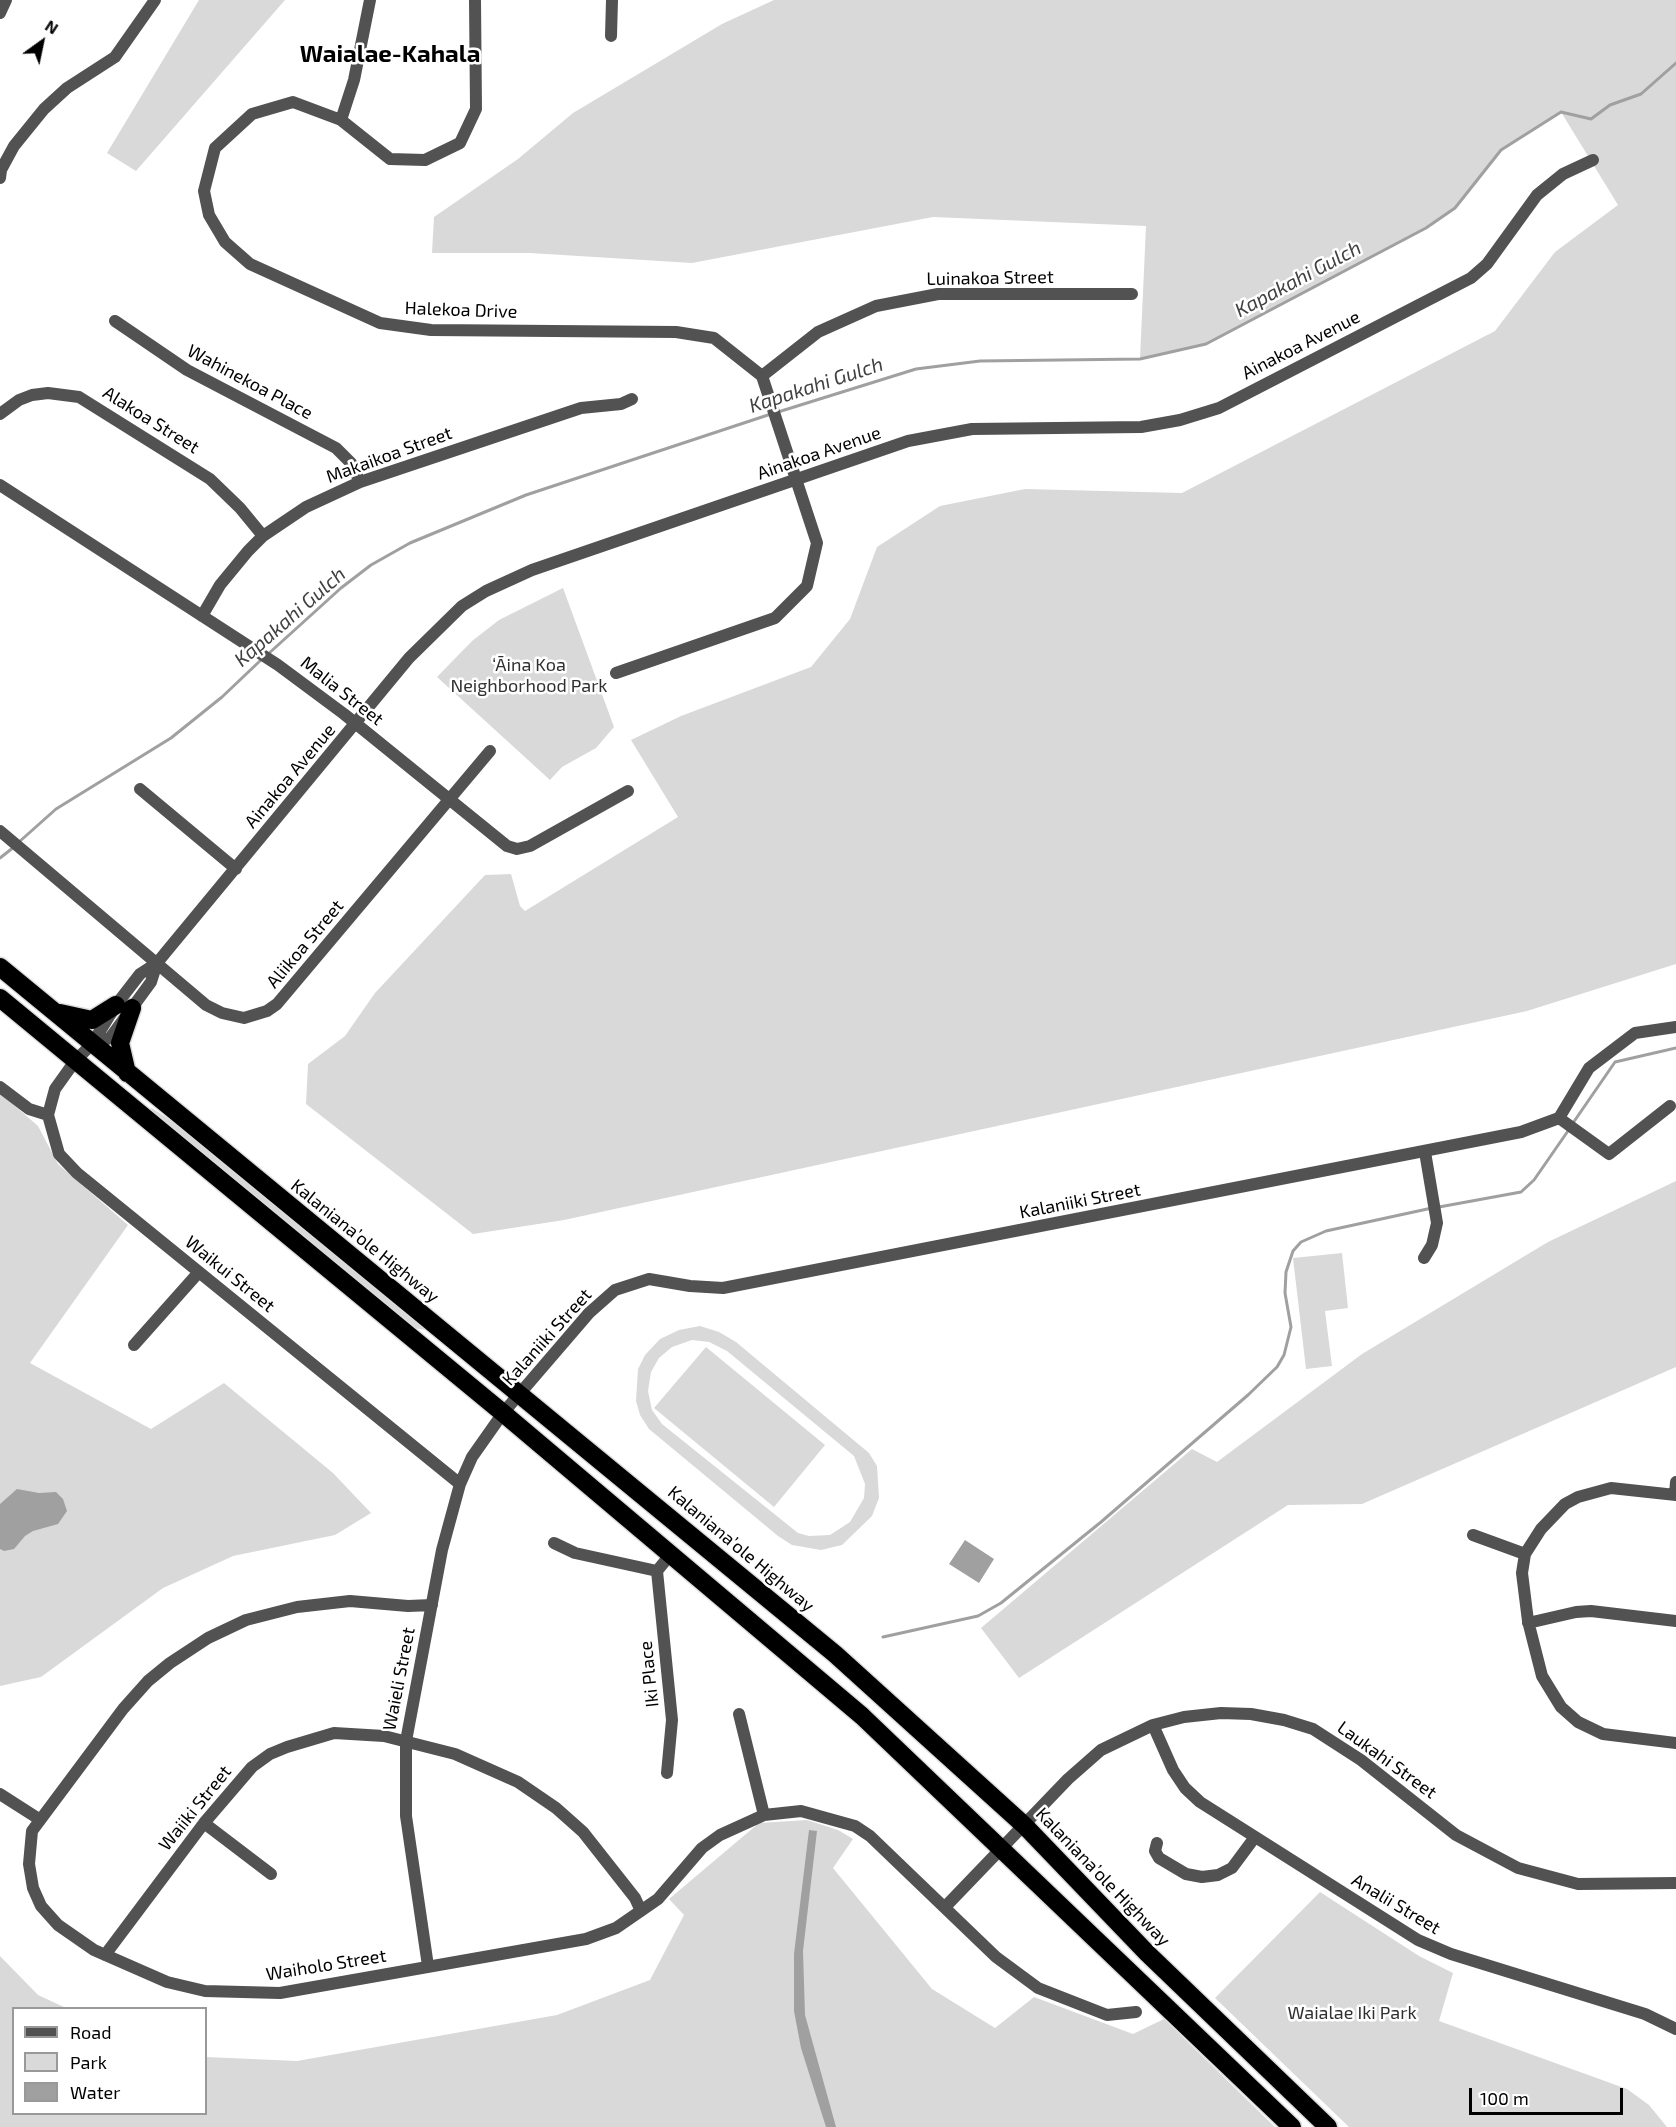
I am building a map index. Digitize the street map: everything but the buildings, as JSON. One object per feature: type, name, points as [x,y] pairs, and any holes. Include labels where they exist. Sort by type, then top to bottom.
[{"type":"highway","name":"Kalaniana’ole Highway","points":[[0,967],[835,1654],[1025,1826],[1147,1953],[1328,2127]]},
{"type":"highway","points":[[2,1000],[503,1413],[862,1716],[1292,2127]]},
{"type":"highway","points":[[45,1005],[71,1017],[88,1020],[124,1006],[120,1043],[125,1071],[145,1119]]},
{"type":"street","points":[[0,13],[6,0]]},
{"type":"street","points":[[0,178],[1,170],[14,146],[44,109],[60,95],[115,57],[155,0]]},
{"type":"street","points":[[341,120],[354,80],[370,0]]},
{"type":"street","name":"Halekoa Drive","points":[[475,0],[476,109],[460,143],[425,160],[390,159],[341,120],[292,102],[252,114],[215,148],[204,191],[210,215],[225,242],[250,264],[380,323],[431,330],[676,332],[714,338],[762,376]]},
{"type":"street","points":[[612,0],[612,36]]},
{"type":"street","name":"Ainakoa Avenue","points":[[75,1061],[124,1006],[140,974],[157,963],[427,638],[462,606],[486,591],[532,570],[897,445],[950,431],[1142,427],[1180,420],[1219,408],[1471,278],[1495,254],[1537,195],[1563,174],[1593,160]]},
{"type":"street","name":"Luinakoa Street","points":[[762,376],[818,332],[876,306],[938,294],[1132,294]]},
{"type":"street","name":"Wahinekoa Place","points":[[115,321],[186,370],[336,448],[351,463],[360,482]]},
{"type":"street","points":[[616,673],[775,618],[807,586],[817,543],[762,376]]},
{"type":"street","name":"Alakoa Street","points":[[0,414],[19,400],[32,395],[48,393],[79,397],[210,479],[240,508],[263,536]]},
{"type":"street","name":"Makaikoa Street","points":[[202,616],[232,569],[263,536],[306,507],[360,482],[581,408],[621,404],[632,399]]},
{"type":"street","name":"Malia Street","points":[[0,485],[278,664],[356,724],[502,844],[522,849],[628,791]]},
{"type":"street","name":"Aliikoa Street","points":[[4,834],[213,1009],[244,1018],[267,1011],[288,992],[490,751]]},
{"type":"street","points":[[140,789],[236,869]]},
{"type":"street","points":[[1670,1106],[1610,1154],[1559,1118],[1589,1068],[1635,1033],[1676,1027]]},
{"type":"street","points":[[0,1087],[29,1110],[48,1115],[55,1089],[75,1061]]},
{"type":"street","name":"Waikui Street","points":[[48,1115],[53,1140],[59,1154],[67,1163],[460,1484]]},
{"type":"street","name":"Kalaniiki Street","points":[[503,1413],[589,1312],[615,1290],[649,1279],[690,1286],[723,1288],[1425,1152],[1521,1132],[1559,1118]]},
{"type":"street","points":[[1424,1258],[1432,1245],[1437,1223],[1425,1152]]},
{"type":"street","points":[[134,1345],[199,1272]]},
{"type":"street","name":"Waieli Street","points":[[428,1966],[406,1816],[406,1741],[442,1550],[460,1484],[472,1457],[503,1413]]},
{"type":"street","points":[[1676,1490],[1611,1488],[1590,1492],[1557,1511],[1541,1529],[1525,1554],[1522,1581],[1528,1623],[1542,1676],[1555,1699],[1578,1722],[1613,1737],[1676,1743]]},
{"type":"street","points":[[1473,1535],[1525,1554]]},
{"type":"street","points":[[554,1543],[575,1553],[657,1571],[670,1555]]},
{"type":"street","name":"Iki Place","points":[[657,1571],[672,1720],[666,1773]]},
{"type":"street","name":"Waiholo Street","points":[[432,1605],[325,1602],[246,1620],[186,1651],[148,1682],[123,1709],[32,1831],[29,1864],[33,1888],[41,1906],[58,1925],[105,1955],[167,1982],[224,1992],[280,1993],[586,1939],[616,1928],[658,1899],[702,1848],[720,1835],[764,1815],[801,1811],[855,1826],[886,1849],[996,1957],[1038,1988],[1107,2015],[1136,2012]]},
{"type":"street","points":[[1528,1623],[1576,1612],[1592,1611],[1676,1621]]},
{"type":"street","name":"Laukahi Street","points":[[1000,1848],[1025,1826],[1068,1779],[1101,1750],[1153,1725],[1184,1717],[1221,1713],[1251,1714],[1284,1720],[1313,1730],[1339,1744],[1456,1835],[1518,1868],[1578,1884],[1676,1883]]},
{"type":"street","points":[[739,1714],[764,1815]]},
{"type":"street","name":"Analii Street","points":[[1153,1725],[1173,1770],[1185,1788],[1200,1802],[1434,1948],[1645,2014],[1676,2029]]},
{"type":"street","name":"Waiiki Street","points":[[105,1955],[204,1823],[252,1767],[270,1754],[334,1733],[384,1736],[406,1741],[475,1761],[518,1782],[556,1808],[584,1832],[635,1898],[641,1911]]},
{"type":"street","points":[[0,1794],[39,1819]]},
{"type":"street","points":[[204,1823],[271,1874]]},
{"type":"street","points":[[1157,1844],[1155,1851],[1159,1858],[1186,1874],[1202,1878],[1218,1875],[1232,1868],[1255,1837]]},
{"type":"street","points":[[946,1906],[1000,1848]]},
{"type":"green space","points":[[199,0],[285,0],[136,171],[107,153]]},
{"type":"green space","points":[[774,0],[1676,0],[1676,964],[1527,1011],[564,1220],[473,1234],[306,1104],[308,1064],[345,1036],[375,993],[485,875],[511,874],[520,906],[525,911],[678,817],[631,740],[681,716],[811,667],[850,619],[877,547],[940,506],[1025,489],[1182,493],[1495,331],[1555,252],[1618,205],[1561,112],[1501,150],[1455,208],[1426,228],[1206,344],[1140,359],[1146,226],[933,217],[692,263],[530,253],[432,253],[434,217],[518,159],[573,113],[722,24]]},
{"type":"green space","name":"‘Āina Koa Neighborhood Park","points":[[563,588],[614,727],[596,748],[562,767],[550,780],[437,677],[472,641],[499,620]]},
{"type":"green space","points":[[0,1093],[38,1126],[58,1164],[128,1225],[30,1363],[151,1429],[224,1383],[333,1473],[371,1513],[335,1535],[233,1556],[163,1588],[41,1677],[0,1686]]},
{"type":"green space","points":[[150,1107],[172,1121],[426,1330],[413,1328],[155,1115]]},
{"type":"green space","points":[[1676,1181],[1676,1367],[1362,1504],[1288,1505],[1019,1678],[981,1628],[1192,1449],[1217,1462],[1362,1354],[1548,1242]]},
{"type":"green space","points":[[1342,1253],[1348,1308],[1325,1311],[1332,1366],[1306,1369],[1293,1258]]},
{"type":"green space","points":[[700,1326],[719,1332],[736,1342],[869,1453],[877,1466],[879,1498],[872,1516],[842,1545],[821,1550],[792,1545],[778,1536],[649,1429],[640,1415],[636,1401],[638,1369],[645,1355],[660,1339],[679,1330]],"holes":[[[692,1340],[709,1342],[727,1351],[854,1456],[865,1484],[864,1498],[850,1522],[830,1535],[809,1536],[798,1533],[662,1424],[652,1410],[648,1391],[651,1372],[659,1358],[672,1347]]]},
{"type":"green space","points":[[706,1347],[825,1445],[774,1507],[654,1408]]},
{"type":"green space","points":[[807,1820],[838,1830],[853,1839],[833,1868],[932,1989],[995,2028],[1034,1997],[1133,2034],[1164,2019],[1275,2127],[0,2127],[0,1956],[38,1995],[64,2007],[12,2007],[12,2115],[207,2115],[207,2057],[297,2061],[557,2015],[650,1980],[684,1915],[669,1899],[759,1823]]},
{"type":"green space","name":"Waialae Iki Park","points":[[1320,1892],[1419,1956],[1453,1973],[1439,2021],[1627,2089],[1649,2105],[1667,2127],[1349,2127],[1215,1998]]},
{"type":"water","points":[[17,1489],[39,1493],[56,1492],[63,1499],[67,1511],[58,1524],[33,1531],[25,1536],[14,1549],[4,1551],[0,1549],[0,1504]]},
{"type":"water","points":[[965,1540],[994,1559],[979,1583],[949,1564]]},
{"type":"water","points":[[809,1830],[817,1831],[803,1951],[805,2015],[836,2127],[826,2127],[801,2048],[794,2011],[794,1954]]},
{"type":"waterway","name":"Kapakahi Gulch","points":[[778,412],[916,369],[980,361],[1140,359],[1206,344],[1426,228],[1455,208],[1501,150],[1561,112],[1591,119],[1610,105],[1641,94],[1676,63]]},
{"type":"waterway","name":"Kapakahi Gulch","points":[[267,655],[341,588],[371,565],[410,543],[526,495],[771,414]]},
{"type":"waterway","name":"Kapakahi Gulch","points":[[19,842],[56,809],[171,738],[222,697],[262,659]]},
{"type":"waterway","name":"Kapakahi Gulch","points":[[0,858],[14,847]]},
{"type":"waterway","points":[[1573,1123],[1615,1062],[1676,1048]]},
{"type":"waterway","points":[[1439,1207],[1521,1192],[1534,1180],[1570,1128]]},
{"type":"waterway","points":[[883,1637],[978,1616],[1001,1603],[1101,1522],[1248,1395],[1277,1367],[1284,1355],[1291,1327],[1285,1293],[1286,1272],[1293,1251],[1301,1242],[1326,1231],[1432,1208]]},
{"type":"district","name":"Waialae-Kahala","points":[[390,54]]}]
